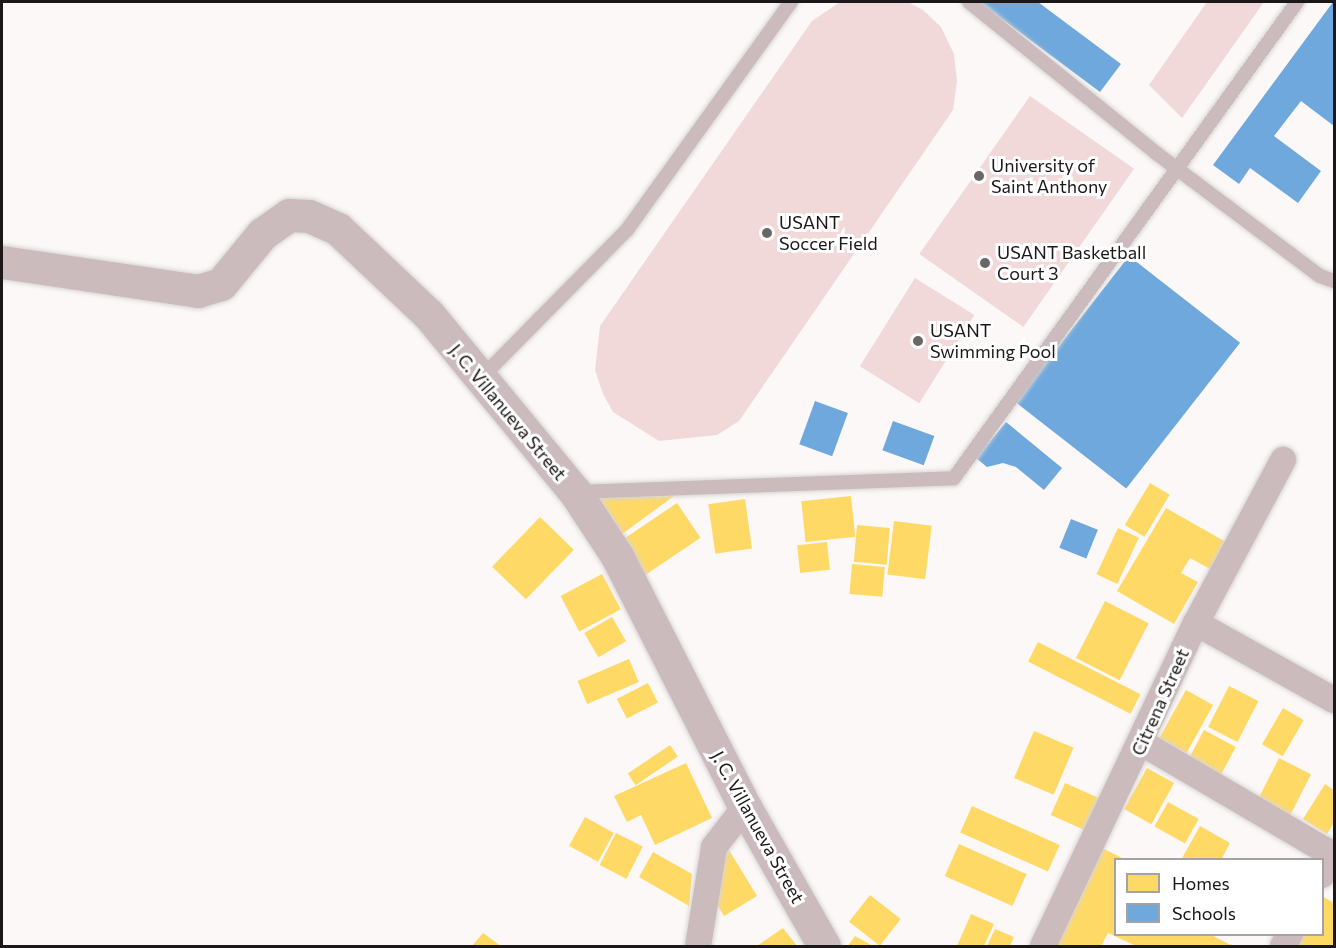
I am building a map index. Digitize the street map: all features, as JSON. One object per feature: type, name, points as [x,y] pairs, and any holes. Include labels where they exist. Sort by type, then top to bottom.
[{"type":"street","name":"J. C. Villanueva Street","points":[[2,262],[198,291],[221,284],[262,234],[289,215],[309,216],[338,229],[429,315],[574,492],[617,556],[745,807],[824,946]]},
{"type":"street","name":"Citrena Street","points":[[1043,946],[1142,743],[1196,623],[1283,460]]},
{"type":"street","points":[[1196,623],[1335,700]]},
{"type":"street","points":[[1142,743],[1330,861]]},
{"type":"street","points":[[698,946],[714,847],[745,807]]},
{"type":"lane","points":[[480,379],[627,230],[791,2]]},
{"type":"lane","points":[[969,2],[1320,276],[1335,281]]},
{"type":"lane","points":[[574,492],[954,478],[1176,165],[1297,2]]},
{"type":"shaded area","name":"USANT Soccer Field","points":[[840,2],[908,2],[923,10],[941,27],[954,54],[957,81],[953,110],[739,421],[717,435],[659,441],[613,412],[603,394],[595,370],[600,326],[812,21]]},
{"type":"shaded area","points":[[1207,2],[1264,2],[1182,118],[1149,85]]},
{"type":"shaded area","points":[[1030,96],[1134,169],[1023,327],[919,254]]},
{"type":"shaded area","name":"USANT Swimming Pool","points":[[915,278],[974,315],[919,403],[860,366]]},
{"type":"building: Homes","points":[[1150,483],[1170,495],[1144,537],[1125,525]]},
{"type":"building: Homes","points":[[674,496],[618,537],[592,498]]},
{"type":"building: Homes","points":[[851,496],[855,537],[806,542],[801,501]]},
{"type":"building: Homes","points":[[745,499],[752,549],[715,554],[708,504]]},
{"type":"building: Homes","points":[[677,503],[700,538],[645,575],[621,540]]},
{"type":"building: Homes","points":[[1166,508],[1226,542],[1210,569],[1190,558],[1181,573],[1198,582],[1174,624],[1117,591]]},
{"type":"building: Homes","points":[[540,517],[574,550],[526,599],[492,567]]},
{"type":"building: Homes","points":[[894,521],[932,526],[925,579],[887,575]]},
{"type":"building: Homes","points":[[857,525],[890,528],[887,565],[854,562]]},
{"type":"building: Homes","points":[[1118,528],[1139,538],[1117,584],[1096,574]]},
{"type":"building: Homes","points":[[827,542],[830,570],[800,573],[797,545]]},
{"type":"building: Homes","points":[[852,564],[885,567],[882,597],[849,594]]},
{"type":"building: Homes","points":[[602,574],[621,609],[579,631],[561,596]]},
{"type":"building: Homes","points":[[1105,601],[1149,623],[1120,680],[1076,658]]},
{"type":"building: Homes","points":[[612,617],[626,641],[598,657],[584,633]]},
{"type":"building: Homes","points":[[1038,642],[1140,694],[1130,714],[1028,662]]},
{"type":"building: Homes","points":[[629,659],[639,682],[587,704],[577,681]]},
{"type":"building: Homes","points":[[648,683],[658,703],[627,718],[617,699]]},
{"type":"building: Homes","points":[[1229,686],[1258,701],[1238,742],[1208,727]]},
{"type":"building: Homes","points":[[1186,690],[1213,705],[1186,753],[1159,738]]},
{"type":"building: Homes","points":[[1283,708],[1304,720],[1283,756],[1262,744]]},
{"type":"building: Homes","points":[[1204,730],[1236,747],[1218,780],[1187,763]]},
{"type":"building: Homes","points":[[1034,731],[1074,748],[1054,795],[1014,778]]},
{"type":"building: Homes","points":[[670,745],[678,757],[636,785],[628,774]]},
{"type":"building: Homes","points":[[1279,758],[1311,774],[1290,816],[1258,800]]},
{"type":"building: Homes","points":[[686,763],[712,818],[655,845],[641,815],[627,822],[614,796]]},
{"type":"building: Homes","points":[[1147,768],[1174,783],[1151,824],[1124,809]]},
{"type":"building: Homes","points":[[1065,783],[1099,798],[1085,830],[1051,815]]},
{"type":"building: Homes","points":[[1325,784],[1334,790],[1334,823],[1327,834],[1303,819]]},
{"type":"building: Homes","points":[[1168,802],[1199,819],[1185,843],[1154,826]]},
{"type":"building: Homes","points":[[972,806],[1060,845],[1048,872],[960,832]]},
{"type":"building: Homes","points":[[585,817],[614,833],[598,862],[569,846]]},
{"type":"building: Homes","points":[[1200,826],[1230,843],[1222,858],[1182,858]]},
{"type":"building: Homes","points":[[616,833],[643,847],[626,879],[600,865]]},
{"type":"building: Homes","points":[[959,844],[1027,874],[1012,906],[945,876]]},
{"type":"building: Homes","points":[[1102,848],[1122,858],[1114,858],[1114,936],[1108,933],[1101,946],[1054,946]]},
{"type":"building: Homes","points":[[729,850],[757,896],[724,916],[710,893],[715,859]]},
{"type":"building: Homes","points":[[653,852],[692,874],[689,906],[639,877]]},
{"type":"building: Homes","points":[[870,895],[901,919],[880,946],[849,922]]},
{"type":"building: Homes","points":[[1324,897],[1334,903],[1334,946],[1290,946],[1295,936],[1324,936]]},
{"type":"building: Homes","points":[[971,914],[994,924],[984,946],[957,946]]},
{"type":"building: Homes","points":[[783,928],[797,946],[757,946]]},
{"type":"building: Homes","points":[[995,929],[1014,937],[1010,946],[987,946]]},
{"type":"building: Homes","points":[[483,933],[501,946],[472,946]]},
{"type":"building: Homes","points":[[855,936],[873,946],[848,946]]},
{"type":"building: Homes","points":[[1114,936],[1213,936],[1233,946],[1136,946]]},
{"type":"building: Schools","points":[[979,2],[1038,2],[1121,64],[1100,92]]},
{"type":"building: Schools","points":[[1333,2],[1334,126],[1301,101],[1274,136],[1321,171],[1298,203],[1250,168],[1239,184],[1213,165]]},
{"type":"building: Schools","points":[[1129,256],[1240,343],[1126,489],[1015,402]]},
{"type":"building: Schools","points":[[815,401],[848,413],[832,456],[799,444]]},
{"type":"building: Schools","points":[[893,421],[934,436],[924,465],[882,450]]},
{"type":"building: Schools","points":[[1006,422],[1062,468],[1044,490],[1016,467],[1003,463],[987,467],[976,458]]},
{"type":"building: Schools","points":[[1071,519],[1098,530],[1086,559],[1059,548]]},
{"type":"place","name":"University of Saint Anthony","points":[[979,176]]},
{"type":"place","name":"USANT Soccer Field","points":[[767,233]]},
{"type":"place","name":"USANT Basketball Court 3","points":[[985,263]]},
{"type":"place","name":"USANT Swimming Pool","points":[[918,341]]}]
